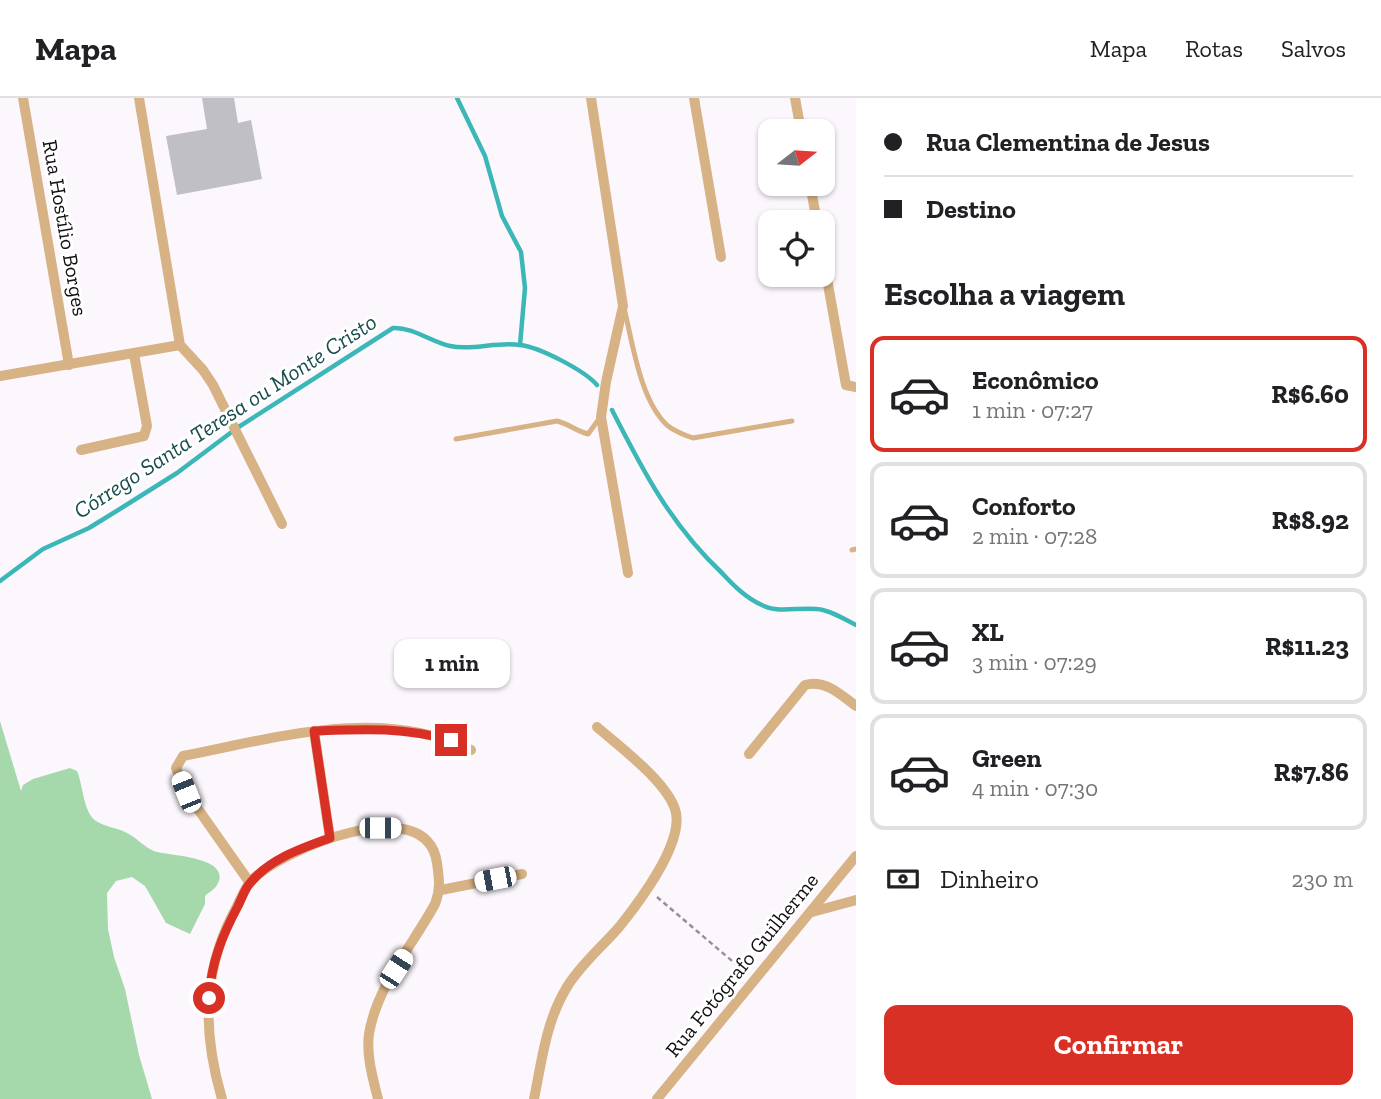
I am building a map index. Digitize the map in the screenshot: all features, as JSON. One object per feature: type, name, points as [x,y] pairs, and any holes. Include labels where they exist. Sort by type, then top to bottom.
[{"type":"street","name":"Rua Hostílio Borges","points":[[23,98],[69,365]]},
{"type":"street","points":[[139,98],[180,345],[208,377],[282,524]]},
{"type":"street","points":[[591,98],[623,306],[601,417],[628,573]]},
{"type":"street","points":[[694,98],[721,257]]},
{"type":"street","points":[[795,98],[799,119]]},
{"type":"street","points":[[830,287],[851,386]]},
{"type":"street","points":[[0,376],[180,345]]},
{"type":"street","points":[[81,450],[144,436],[147,426],[134,354]]},
{"type":"street","points":[[750,754],[805,685],[823,684],[856,706]]},
{"type":"street","points":[[534,1099],[551,1017],[568,986],[621,925],[646,888],[671,847],[676,831],[673,803],[651,774],[597,727]]},
{"type":"street","points":[[250,883],[186,792],[176,768],[183,756],[314,731],[382,728],[412,731],[451,740],[471,750]]},
{"type":"street","points":[[314,731],[330,838]]},
{"type":"street","points":[[222,1099],[208,1019],[210,976],[220,940],[250,883],[292,852],[330,838],[380,828],[399,828],[414,831],[429,842],[436,853],[441,890],[431,913],[376,1006],[369,1037],[370,1060],[378,1099]]},
{"type":"street","name":"Rua Fotógrafo Guilherme","points":[[657,1099],[856,856]]},
{"type":"street","points":[[441,890],[522,874]]},
{"type":"street","points":[[812,912],[856,900]]},
{"type":"lane","points":[[623,306],[641,376],[658,414],[680,434],[693,438],[792,422]]},
{"type":"lane","points":[[456,439],[557,421],[569,424],[578,432],[588,433],[601,417]]},
{"type":"path","points":[[646,888],[755,981]]},
{"type":"green space","points":[[0,721],[21,791],[23,785],[33,779],[70,768],[77,771],[88,811],[96,821],[127,833],[154,851],[208,863],[216,868],[220,875],[216,886],[205,896],[205,904],[190,934],[166,923],[145,886],[132,877],[116,881],[107,893],[108,929],[114,957],[125,989],[139,1055],[152,1099],[0,1099]]},
{"type":"building","points":[[202,98],[234,98],[238,123],[251,120],[262,179],[177,195],[166,136],[207,129]]},
{"type":"waterway","points":[[457,98],[485,156],[502,216],[521,252],[525,288],[520,345]]},
{"type":"waterway","name":"Córrego Santa Teresa ou Monte Cristo","points":[[0,581],[43,549],[89,528],[177,473],[237,428],[393,328],[408,330],[450,346],[511,344],[528,347],[572,366],[597,385]]},
{"type":"waterway","name":"Córrego Santa Teresa ou Monte Cristo","points":[[612,410],[647,476],[673,516],[704,555],[736,587],[752,600],[770,608],[822,610],[856,625]]},
{"type":"route","points":[[209,998],[210,976],[220,940],[250,883],[292,852],[330,838],[314,731],[382,728],[412,731],[451,740]]}]
